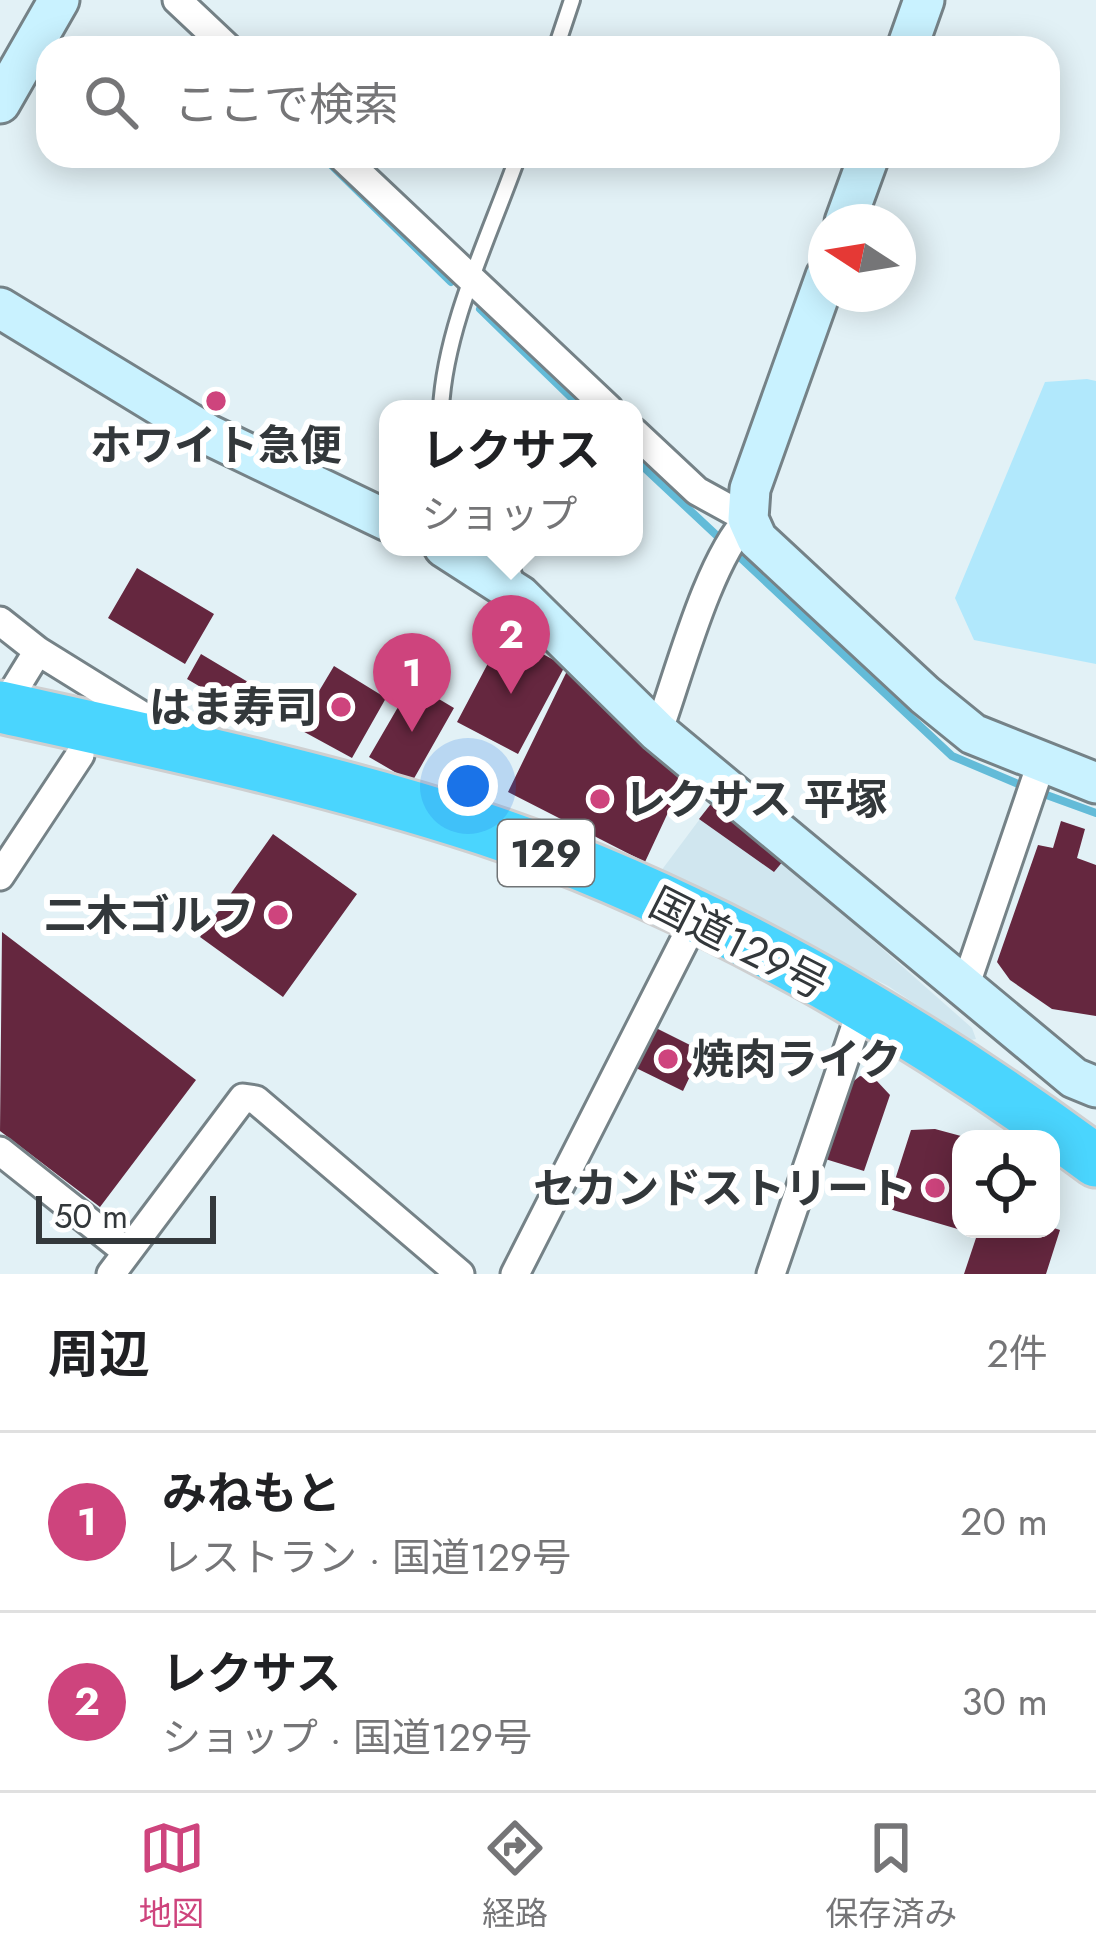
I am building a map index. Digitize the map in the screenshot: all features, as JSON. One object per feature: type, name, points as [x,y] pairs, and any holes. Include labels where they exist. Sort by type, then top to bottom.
[{"type":"highway","name":"国道129号","points":[[1,717],[73,717],[357,789],[488,830],[592,870],[689,929],[858,1018],[916,1036],[1023,1130]]},
{"type":"highway","name":"国道129号","points":[[73,717],[345,816],[479,856],[689,929]]},
{"type":"highway","name":"国道129号","points":[[1060,1149],[1096,1161]]},
{"type":"highway","name":"国道129号","points":[[1060,1165],[1096,1200]]},
{"type":"street","points":[[38,36],[59,0]]},
{"type":"street","points":[[178,0],[216,36]]},
{"type":"street","points":[[912,36],[925,0]]},
{"type":"street","points":[[0,103],[36,40]]},
{"type":"street","points":[[354,168],[599,400]]},
{"type":"street","points":[[852,204],[865,168]]},
{"type":"street","points":[[0,308],[207,434],[379,517]]},
{"type":"street","points":[[658,732],[718,566],[739,528],[813,312]]},
{"type":"street","points":[[643,440],[973,734],[1096,783]]},
{"type":"street","points":[[458,556],[520,596],[658,732],[1085,1082],[1044,1130]]},
{"type":"street","points":[[0,621],[38,651],[73,717],[0,876]]},
{"type":"street","points":[[1,717],[38,651]]},
{"type":"street","points":[[965,984],[1041,764]]},
{"type":"street","points":[[515,1274],[689,929]]},
{"type":"street","points":[[771,1274],[858,1018]]},
{"type":"street","points":[[0,1150],[119,1263],[242,1098],[256,1100],[460,1274]]},
{"type":"lane","points":[[560,36],[572,0]]},
{"type":"lane","points":[[442,400],[443,375],[514,168]]},
{"type":"lane","points":[[509,556],[520,596]]},
{"type":"shaded area","points":[[1096,381],[1096,664],[974,640],[955,598],[1045,382]]},
{"type":"shaded area","points":[[714,800],[972,1028],[976,1039],[970,1040],[888,986],[661,871]]},
{"type":"building","points":[[137,568],[214,614],[185,664],[108,618]]},
{"type":"building","points":[[504,633],[565,666],[518,754],[457,722]]},
{"type":"building","points":[[201,654],[253,685],[238,709],[187,679]]},
{"type":"building","points":[[334,666],[386,698],[352,758],[297,728]]},
{"type":"building","points":[[567,671],[685,776],[645,862],[508,792]]},
{"type":"building","points":[[412,683],[454,708],[412,782],[369,757]]},
{"type":"building","points":[[714,800],[784,860],[774,872],[699,819]]},
{"type":"building","points":[[1061,821],[1085,829],[1077,858],[1096,865],[1096,1016],[1052,1009],[1010,980],[997,962],[1038,845],[1053,848]]},
{"type":"building","name":"二木ゴルフ","points":[[273,834],[357,894],[283,997],[200,937]]},
{"type":"building","points":[[2,932],[196,1080],[100,1207],[0,1131]]},
{"type":"building","name":"焼肉ライク","points":[[654,1027],[702,1051],[683,1091],[634,1067]]},
{"type":"building","points":[[860,1076],[875,1079],[890,1095],[864,1171],[822,1158],[850,1084]]},
{"type":"building","points":[[911,1130],[952,1134],[952,1227],[886,1208]]},
{"type":"building","points":[[976,1238],[1057,1238],[1046,1274],[964,1274]]},
{"type":"waterway","points":[[334,168],[451,282]]},
{"type":"waterway","points":[[480,309],[574,400]]},
{"type":"waterway","points":[[643,466],[952,756],[1023,786]]},
{"type":"waterway","points":[[1041,793],[1096,813]]},
{"type":"place","name":"ホワイト急便","points":[[216,401]]},
{"type":"place","name":"レクサス","points":[[511,694]]},
{"type":"place","name":"はま寿司","points":[[341,707]]},
{"type":"place","name":"みねもと","points":[[412,732]]},
{"type":"place","name":"レクサス 平塚","points":[[600,799]]},
{"type":"place","name":"二木ゴルフ","points":[[278,915]]},
{"type":"place","name":"焼肉ライク","points":[[668,1059]]},
{"type":"place","name":"セカンドストリート","points":[[935,1188]]}]
